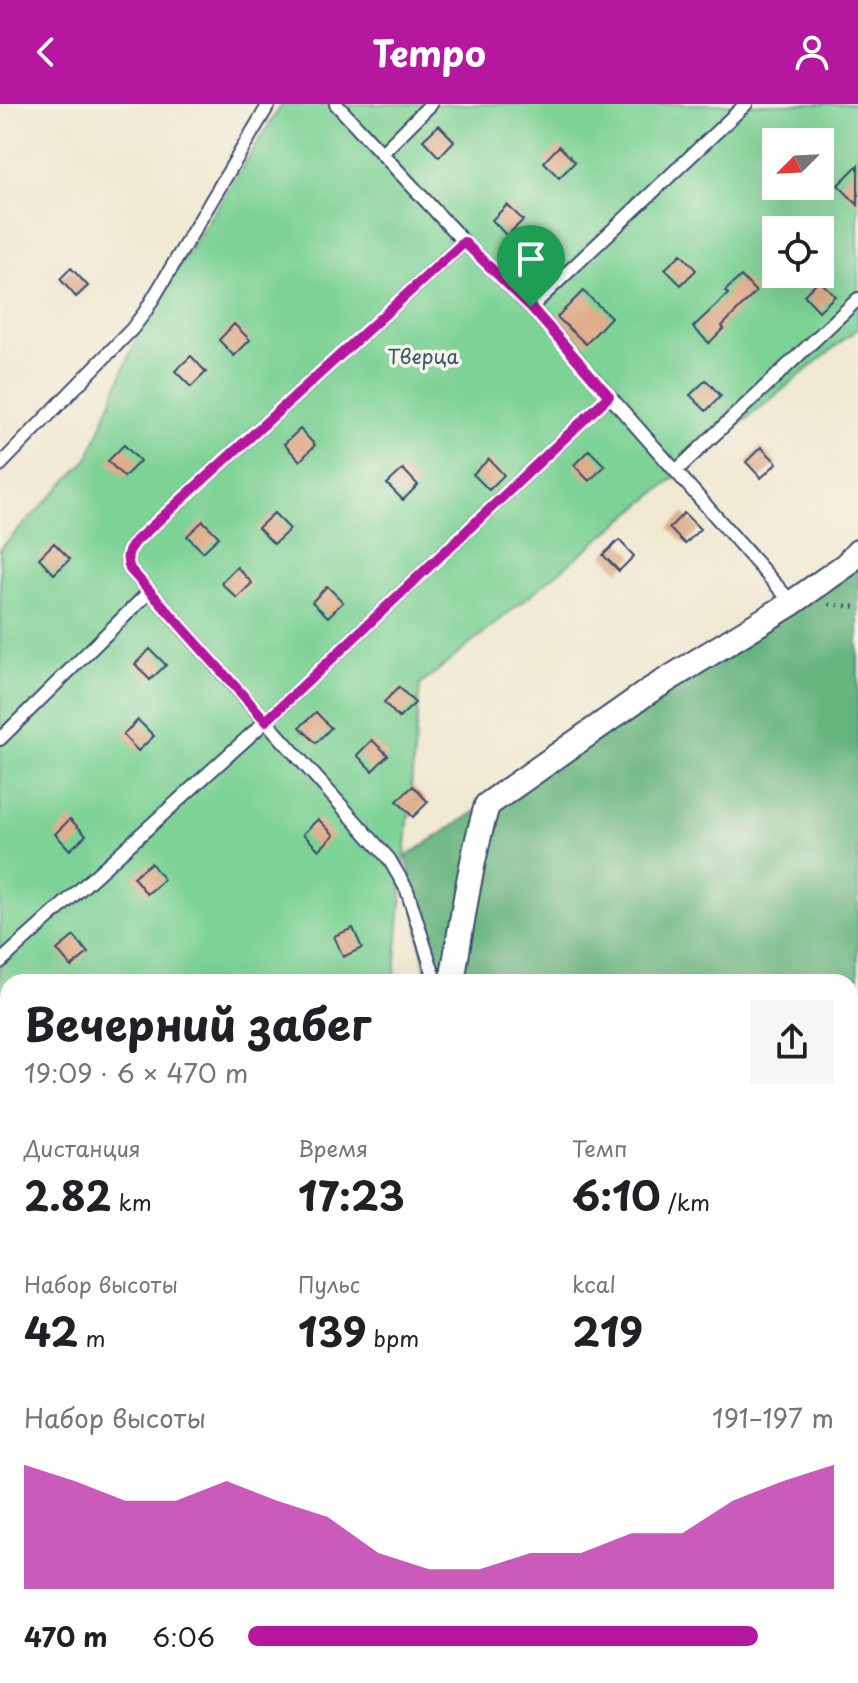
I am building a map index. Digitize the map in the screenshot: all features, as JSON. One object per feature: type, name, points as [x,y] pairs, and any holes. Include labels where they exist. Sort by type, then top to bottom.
[{"type":"street","points":[[453,974],[462,917],[487,805],[649,691],[792,603],[846,565],[858,552]]},
{"type":"lane","points":[[0,465],[145,312],[269,104]]},
{"type":"lane","points":[[336,104],[464,242],[531,307],[792,603]]},
{"type":"lane","points":[[382,153],[431,104]]},
{"type":"lane","points":[[531,307],[746,104]]},
{"type":"lane","points":[[433,974],[407,890],[389,859],[130,569],[127,552],[464,242]]},
{"type":"lane","points":[[676,471],[858,299]]},
{"type":"lane","points":[[0,962],[266,721],[609,396]]},
{"type":"lane","points":[[0,739],[150,591]]},
{"type":"green space","name":"Тверца","points":[[282,104],[858,104],[858,328],[420,685],[395,974],[0,974],[0,549],[88,459],[140,329]]},
{"type":"green space","points":[[858,554],[858,974],[426,974],[407,856],[696,669]]},
{"type":"building","points":[[439,125],[454,141],[439,157],[423,140]]},
{"type":"building","points":[[559,146],[575,162],[559,178],[544,162]]},
{"type":"building","points":[[858,165],[858,205],[838,185]]},
{"type":"building","points":[[507,205],[523,220],[507,236],[492,220]]},
{"type":"building","points":[[681,254],[696,270],[681,285],[665,269]]},
{"type":"building","points":[[71,268],[88,286],[76,297],[60,279]]},
{"type":"building","points":[[741,276],[756,292],[709,343],[693,327],[728,294],[725,291]]},
{"type":"building","points":[[811,288],[827,288],[835,296],[819,311],[804,295]]},
{"type":"building","points":[[583,291],[611,317],[586,344],[557,317]]},
{"type":"building","points":[[234,324],[250,340],[234,356],[219,340]]},
{"type":"building","points":[[191,356],[206,372],[191,387],[175,371]]},
{"type":"building","points":[[706,380],[721,396],[706,411],[690,395]]},
{"type":"building","points":[[300,429],[315,445],[300,461],[284,444]]},
{"type":"building","points":[[124,445],[140,461],[124,477],[108,461]]},
{"type":"building","points":[[761,447],[777,463],[761,478],[746,462]]},
{"type":"building","points":[[589,450],[605,466],[589,481],[574,465]]},
{"type":"building","points":[[489,459],[504,475],[489,490],[473,474]]},
{"type":"building","points":[[403,469],[418,485],[403,500],[387,484]]},
{"type":"building","points":[[274,513],[290,529],[274,544],[258,528]]},
{"type":"building","points":[[684,513],[700,529],[685,544],[669,528]]},
{"type":"building","points":[[203,521],[219,537],[203,552],[187,536]]},
{"type":"building","points":[[619,540],[634,556],[619,571],[603,555]]},
{"type":"building","points":[[54,543],[70,559],[54,574],[39,558]]},
{"type":"building","points":[[237,567],[252,583],[237,598],[221,583]]},
{"type":"building","points":[[327,586],[343,602],[328,617],[312,602]]},
{"type":"building","points":[[150,649],[166,665],[150,680],[135,664]]},
{"type":"building","points":[[399,687],[415,703],[399,718],[384,702]]},
{"type":"building","points":[[316,712],[331,728],[316,743],[300,727]]},
{"type":"building","points":[[138,720],[154,736],[138,751],[123,735]]},
{"type":"building","points":[[372,740],[388,755],[372,771],[357,755]]},
{"type":"building","points":[[413,786],[428,802],[413,817],[397,801]]},
{"type":"building","points":[[70,819],[86,835],[70,850],[55,834]]},
{"type":"building","points":[[318,819],[334,835],[319,850],[303,834]]},
{"type":"building","points":[[151,863],[164,880],[147,894],[133,877]]},
{"type":"building","points":[[353,928],[362,948],[343,957],[334,936]]},
{"type":"building","points":[[74,936],[88,953],[71,967],[57,950]]},
{"type":"route","points":[[464,242],[531,307],[609,396],[266,721],[130,569],[127,552],[464,242]]}]
